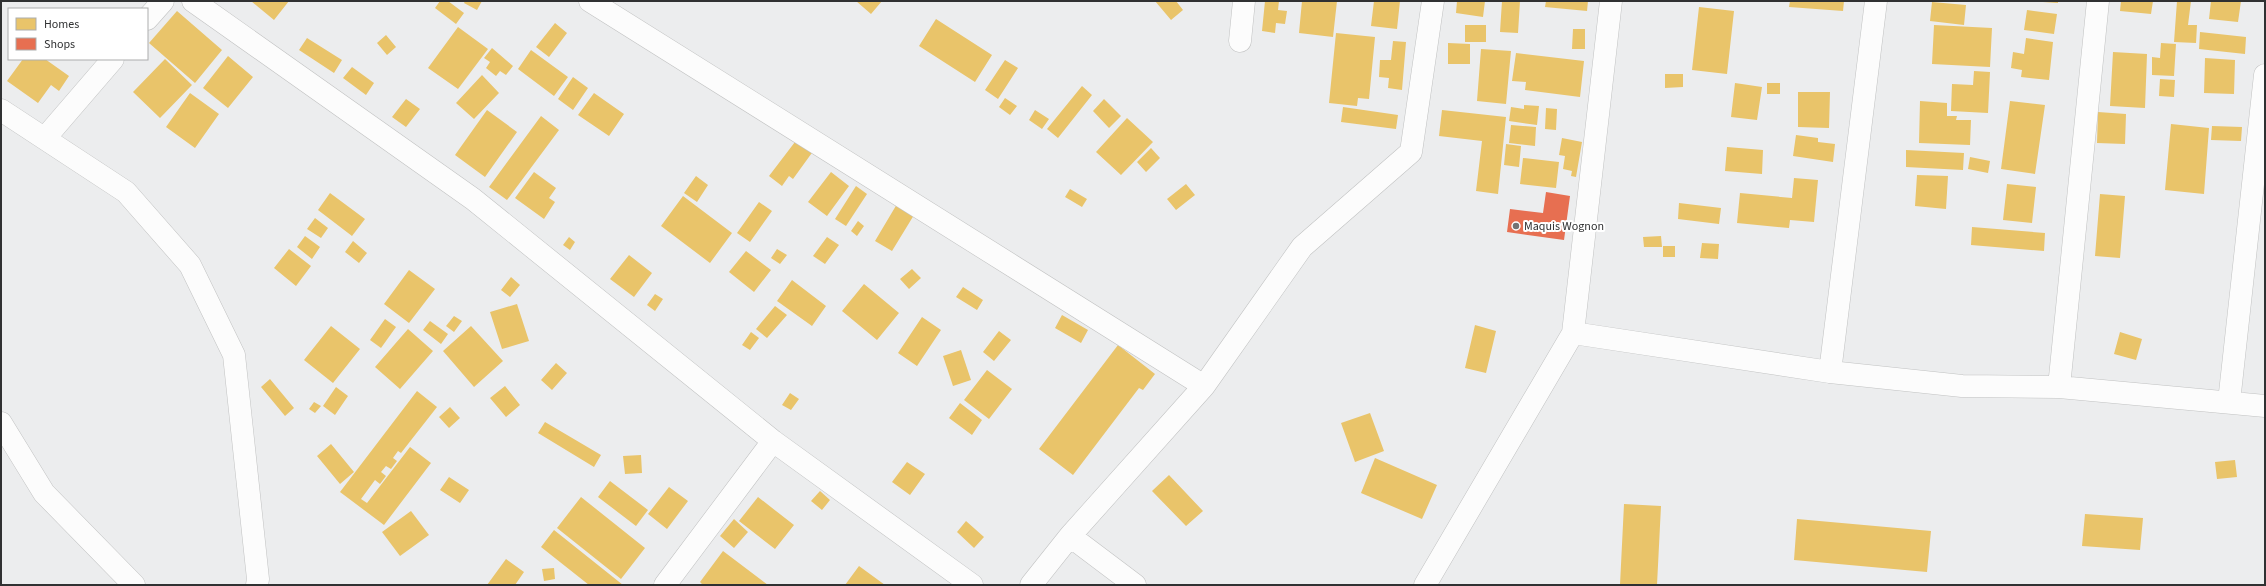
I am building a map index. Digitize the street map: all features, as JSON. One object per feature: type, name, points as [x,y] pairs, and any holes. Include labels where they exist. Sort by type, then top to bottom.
[{"type":"street","points":[[148,18],[163,1]]},
{"type":"street","points":[[193,1],[473,199],[773,441],[972,585]]},
{"type":"street","points":[[590,1],[1204,386]]},
{"type":"street","points":[[1240,41],[1244,1]]},
{"type":"street","points":[[1031,585],[1070,536],[1204,386],[1302,247],[1411,152],[1433,1]]},
{"type":"street","points":[[1425,585],[1573,333],[1612,1]]},
{"type":"street","points":[[1830,372],[1876,1]]},
{"type":"street","points":[[2060,387],[2098,1]]},
{"type":"street","points":[[45,138],[112,60]]},
{"type":"street","points":[[2230,402],[2265,75]]},
{"type":"street","points":[[1,110],[126,192],[190,265],[234,355],[258,579],[257,585]]},
{"type":"street","points":[[1573,333],[1830,372],[1962,386],[2060,387],[2265,406]]},
{"type":"street","points":[[1,423],[44,493],[134,585]]},
{"type":"street","points":[[665,585],[773,441]]},
{"type":"street","points":[[1070,536],[1135,585]]},
{"type":"building: Homes","points":[[251,1],[289,1],[274,20]]},
{"type":"building: Homes","points":[[440,1],[448,1],[464,13],[456,24],[435,8]]},
{"type":"building: Homes","points":[[465,1],[482,1],[477,10],[464,3]]},
{"type":"building: Homes","points":[[856,1],[882,1],[871,14]]},
{"type":"building: Homes","points":[[1155,1],[1176,1],[1183,10],[1171,20]]},
{"type":"building: Homes","points":[[1265,1],[1279,1],[1278,10],[1287,11],[1285,24],[1276,23],[1275,33],[1262,31]]},
{"type":"building: Homes","points":[[1302,1],[1337,1],[1333,37],[1299,33]]},
{"type":"building: Homes","points":[[1374,1],[1400,1],[1397,29],[1371,26]]},
{"type":"building: Homes","points":[[1457,1],[1485,1],[1483,17],[1456,13]]},
{"type":"building: Homes","points":[[1502,1],[1520,1],[1518,33],[1500,32]]},
{"type":"building: Homes","points":[[1546,1],[1588,1],[1587,11],[1545,7]]},
{"type":"building: Homes","points":[[1790,1],[1844,1],[1843,11],[1789,7]]},
{"type":"building: Homes","points":[[2058,1],[2058,3],[2043,2]]},
{"type":"building: Homes","points":[[2121,1],[2153,1],[2151,14],[2120,11]]},
{"type":"building: Homes","points":[[2177,1],[2191,1],[2188,25],[2197,25],[2196,43],[2174,42]]},
{"type":"building: Homes","points":[[2211,1],[2241,1],[2238,22],[2209,19]]},
{"type":"building: Homes","points":[[1932,2],[1966,5],[1964,25],[1930,21]]},
{"type":"building: Homes","points":[[1699,7],[1734,11],[1727,74],[1692,70]]},
{"type":"building: Homes","points":[[2027,10],[2057,14],[2054,34],[2024,30]]},
{"type":"building: Homes","points":[[177,11],[222,50],[195,83],[149,43]]},
{"type":"building: Homes","points":[[936,19],[992,55],[975,82],[919,46]]},
{"type":"building: Homes","points":[[555,23],[567,33],[549,57],[536,47]]},
{"type":"building: Homes","points":[[1465,25],[1486,25],[1486,42],[1465,42]]},
{"type":"building: Homes","points":[[1934,25],[1992,28],[1990,67],[1932,64]]},
{"type":"building: Homes","points":[[458,27],[488,49],[458,89],[428,68]]},
{"type":"building: Homes","points":[[1573,29],[1585,29],[1585,49],[1572,49]]},
{"type":"building: Homes","points":[[2200,32],[2246,37],[2245,54],[2199,49]]},
{"type":"building: Homes","points":[[1336,33],[1375,37],[1369,99],[1358,98],[1357,106],[1329,103]]},
{"type":"building: Homes","points":[[386,35],[396,47],[387,55],[377,43]]},
{"type":"building: Homes","points":[[307,38],[342,60],[334,73],[299,50]]},
{"type":"building: Homes","points":[[2026,38],[2053,42],[2049,80],[2021,77],[2022,70],[2011,68],[2013,52],[2024,54]]},
{"type":"building: Homes","points":[[1393,41],[1406,42],[1402,90],[1388,88],[1389,78],[1379,77],[1380,60],[1391,60]]},
{"type":"building: Homes","points":[[1448,43],[1470,44],[1470,64],[1448,64]]},
{"type":"building: Homes","points":[[2161,43],[2176,44],[2174,76],[2152,75],[2152,57],[2160,58]]},
{"type":"building: Homes","points":[[492,48],[513,66],[506,75],[500,71],[496,76],[486,68],[490,62],[484,58]]},
{"type":"building: Homes","points":[[1481,49],[1511,51],[1506,104],[1477,101]]},
{"type":"building: Homes","points":[[531,50],[568,77],[554,96],[518,69]]},
{"type":"building: Homes","points":[[2113,52],[2147,54],[2145,108],[2110,106]]},
{"type":"building: Homes","points":[[1516,53],[1584,61],[1580,97],[1525,90],[1526,82],[1512,81]]},
{"type":"building: Homes","points":[[228,56],[253,77],[228,108],[203,88]]},
{"type":"building: Homes","points":[[2205,58],[2235,60],[2234,94],[2204,93]]},
{"type":"building: Homes","points":[[165,59],[192,85],[160,118],[133,92]]},
{"type":"building: Homes","points":[[22,60],[46,60],[69,76],[59,91],[51,85],[38,103],[7,81]]},
{"type":"building: Homes","points":[[1005,60],[1018,68],[998,99],[985,90]]},
{"type":"building: Homes","points":[[352,67],[374,83],[366,95],[343,78]]},
{"type":"building: Homes","points":[[1974,71],[1990,72],[1988,113],[1951,111],[1952,84],[1973,85]]},
{"type":"building: Homes","points":[[1665,74],[1683,74],[1683,87],[1665,88]]},
{"type":"building: Homes","points":[[482,75],[499,93],[474,119],[456,103]]},
{"type":"building: Homes","points":[[573,77],[588,88],[573,110],[558,99]]},
{"type":"building: Homes","points":[[2160,79],[2175,80],[2174,97],[2159,96]]},
{"type":"building: Homes","points":[[1735,83],[1762,87],[1757,120],[1731,117]]},
{"type":"building: Homes","points":[[1767,83],[1780,83],[1780,94],[1767,94]]},
{"type":"building: Homes","points":[[1082,86],[1092,95],[1058,138],[1047,129]]},
{"type":"building: Homes","points":[[1798,92],[1830,92],[1829,128],[1798,127]]},
{"type":"building: Homes","points":[[190,93],[219,114],[195,148],[166,127]]},
{"type":"building: Homes","points":[[594,93],[624,114],[609,136],[578,115]]},
{"type":"building: Homes","points":[[1005,98],[1017,106],[1010,115],[999,107]]},
{"type":"building: Homes","points":[[406,99],[420,109],[406,127],[392,117]]},
{"type":"building: Homes","points":[[1104,99],[1121,116],[1109,128],[1093,111]]},
{"type":"building: Homes","points":[[1920,101],[1947,103],[1947,116],[1957,116],[1956,120],[1971,120],[1970,145],[1919,143]]},
{"type":"building: Homes","points":[[2010,101],[2045,105],[2035,174],[2001,169]]},
{"type":"building: Homes","points":[[1524,105],[1539,106],[1537,125],[1509,121],[1511,107],[1524,109]]},
{"type":"building: Homes","points":[[1343,107],[1398,115],[1396,129],[1341,122]]},
{"type":"building: Homes","points":[[1546,108],[1557,109],[1556,130],[1545,129]]},
{"type":"building: Homes","points":[[487,110],[517,132],[485,177],[455,155]]},
{"type":"building: Homes","points":[[1035,110],[1049,119],[1042,129],[1029,120]]},
{"type":"building: Homes","points":[[1442,110],[1506,117],[1498,194],[1476,191],[1482,141],[1439,136]]},
{"type":"building: Homes","points":[[2098,112],[2126,114],[2125,144],[2097,143]]},
{"type":"building: Homes","points":[[541,116],[559,130],[507,200],[489,187]]},
{"type":"building: Homes","points":[[1127,118],[1153,142],[1121,175],[1096,152]]},
{"type":"building: Homes","points":[[2171,124],[2209,128],[2204,194],[2165,190]]},
{"type":"building: Homes","points":[[1511,125],[1536,127],[1535,146],[1509,143]]},
{"type":"building: Homes","points":[[2212,126],[2242,127],[2241,141],[2211,140]]},
{"type":"building: Homes","points":[[1796,135],[1818,138],[1818,142],[1835,144],[1833,162],[1793,156]]},
{"type":"building: Homes","points":[[798,138],[814,150],[793,179],[789,176],[782,186],[769,176]]},
{"type":"building: Homes","points":[[1562,138],[1582,142],[1576,177],[1571,176],[1572,171],[1563,169],[1565,156],[1559,155]]},
{"type":"building: Homes","points":[[1506,144],[1521,146],[1519,167],[1504,165]]},
{"type":"building: Homes","points":[[1727,147],[1763,150],[1762,174],[1725,171]]},
{"type":"building: Homes","points":[[1151,148],[1160,158],[1146,172],[1137,162]]},
{"type":"building: Homes","points":[[1906,150],[1964,153],[1963,170],[1906,167]]},
{"type":"building: Homes","points":[[1970,157],[1990,161],[1988,173],[1968,169]]},
{"type":"building: Homes","points":[[1523,158],[1559,162],[1556,188],[1520,184]]},
{"type":"building: Homes","points":[[534,172],[556,188],[549,198],[555,202],[544,219],[515,198]]},
{"type":"building: Homes","points":[[831,172],[849,186],[827,216],[808,202]]},
{"type":"building: Homes","points":[[1917,175],[1948,176],[1946,209],[1915,206]]},
{"type":"building: Homes","points":[[696,176],[708,185],[697,202],[684,193]]},
{"type":"building: Homes","points":[[1794,178],[1818,180],[1814,222],[1790,220],[1789,228],[1737,223],[1740,193],[1792,198]]},
{"type":"building: Homes","points":[[1186,184],[1195,195],[1176,210],[1167,199]]},
{"type":"building: Homes","points":[[2007,184],[2036,187],[2032,223],[2003,220]]},
{"type":"building: Homes","points":[[856,186],[867,194],[846,226],[835,219]]},
{"type":"building: Homes","points":[[1070,189],[1087,199],[1082,207],[1065,197]]},
{"type":"building: Homes","points":[[330,193],[365,219],[352,236],[318,210]]},
{"type":"building: Homes","points":[[2100,194],[2125,196],[2120,258],[2095,256]]},
{"type":"building: Homes","points":[[683,196],[732,233],[710,263],[661,226]]},
{"type":"building: Homes","points":[[759,202],[772,211],[750,242],[737,233]]},
{"type":"building: Homes","points":[[1679,203],[1721,208],[1719,224],[1678,219]]},
{"type":"building: Homes","points":[[897,204],[914,215],[892,251],[875,241]]},
{"type":"building: Homes","points":[[315,218],[328,228],[321,238],[307,229]]},
{"type":"building: Homes","points":[[858,221],[864,226],[857,236],[851,231]]},
{"type":"building: Homes","points":[[1972,227],[2045,233],[2044,251],[1971,245]]},
{"type":"building: Homes","points":[[305,236],[320,247],[312,259],[297,247]]},
{"type":"building: Homes","points":[[1661,236],[1662,247],[1644,247],[1643,237]]},
{"type":"building: Homes","points":[[569,237],[575,242],[570,250],[563,245]]},
{"type":"building: Homes","points":[[827,237],[839,245],[825,264],[813,256]]},
{"type":"building: Homes","points":[[353,241],[367,253],[359,263],[345,252]]},
{"type":"building: Homes","points":[[1702,243],[1719,244],[1718,259],[1700,258]]},
{"type":"building: Homes","points":[[1663,246],[1675,246],[1675,257],[1663,257]]},
{"type":"building: Homes","points":[[289,249],[311,266],[296,286],[274,268]]},
{"type":"building: Homes","points":[[777,249],[787,255],[780,264],[771,258]]},
{"type":"building: Homes","points":[[746,251],[771,270],[754,292],[729,272]]},
{"type":"building: Homes","points":[[629,255],[652,273],[634,297],[610,279]]},
{"type":"building: Homes","points":[[912,269],[921,278],[909,289],[900,279]]},
{"type":"building: Homes","points":[[409,270],[435,289],[409,323],[384,304]]},
{"type":"building: Homes","points":[[511,277],[520,285],[510,297],[501,290]]},
{"type":"building: Homes","points":[[792,280],[826,306],[812,326],[777,301]]},
{"type":"building: Homes","points":[[864,284],[899,313],[877,340],[842,311]]},
{"type":"building: Homes","points":[[963,287],[983,300],[977,310],[956,297]]},
{"type":"building: Homes","points":[[655,294],[663,299],[655,311],[647,305]]},
{"type":"building: Homes","points":[[517,304],[529,341],[502,349],[490,312]]},
{"type":"building: Homes","points":[[775,306],[787,315],[767,338],[756,329]]},
{"type":"building: Homes","points":[[1062,315],[1088,330],[1081,343],[1055,328]]},
{"type":"building: Homes","points":[[454,316],[462,321],[454,332],[446,326]]},
{"type":"building: Homes","points":[[922,317],[941,330],[917,366],[898,353]]},
{"type":"building: Homes","points":[[385,319],[396,327],[381,348],[370,340]]},
{"type":"building: Homes","points":[[430,321],[448,334],[441,344],[423,330]]},
{"type":"building: Homes","points":[[1475,325],[1496,331],[1486,373],[1465,368]]},
{"type":"building: Homes","points":[[331,326],[360,349],[333,383],[304,360]]},
{"type":"building: Homes","points":[[471,326],[503,361],[474,387],[443,351]]},
{"type":"building: Homes","points":[[408,329],[433,351],[400,389],[375,367]]},
{"type":"building: Homes","points":[[999,331],[1011,340],[994,361],[983,352]]},
{"type":"building: Homes","points":[[751,332],[759,338],[750,350],[742,345]]},
{"type":"building: Homes","points":[[2120,332],[2142,339],[2136,360],[2114,354]]},
{"type":"building: Homes","points":[[1118,345],[1155,374],[1143,390],[1139,388],[1073,475],[1039,449]]},
{"type":"building: Homes","points":[[961,350],[971,380],[953,386],[943,356]]},
{"type":"building: Homes","points":[[556,363],[567,373],[552,390],[541,380]]},
{"type":"building: Homes","points":[[987,370],[1012,389],[989,419],[964,400]]},
{"type":"building: Homes","points":[[270,379],[294,408],[285,416],[261,387]]},
{"type":"building: Homes","points":[[505,386],[520,405],[506,417],[490,398]]},
{"type":"building: Homes","points":[[336,387],[348,396],[335,415],[323,406]]},
{"type":"building: Homes","points":[[417,391],[437,407],[401,453],[398,451],[393,458],[397,461],[391,469],[386,466],[381,472],[386,476],[380,484],[375,480],[361,499],[367,503],[410,447],[431,463],[384,525],[340,492]]},
{"type":"building: Homes","points":[[790,393],[799,399],[791,410],[782,405]]},
{"type":"building: Homes","points":[[314,402],[321,406],[315,413],[309,409]]},
{"type":"building: Homes","points":[[960,403],[982,420],[972,435],[949,418]]},
{"type":"building: Homes","points":[[450,407],[460,418],[449,428],[439,417]]},
{"type":"building: Homes","points":[[1370,413],[1384,451],[1355,462],[1341,423]]},
{"type":"building: Homes","points":[[545,422],[601,455],[594,467],[538,433]]},
{"type":"building: Homes","points":[[331,444],[354,472],[340,484],[317,456]]},
{"type":"building: Homes","points":[[641,455],[642,473],[625,474],[623,456]]},
{"type":"building: Homes","points":[[1375,458],[1437,485],[1422,519],[1361,493]]},
{"type":"building: Homes","points":[[2235,460],[2237,477],[2217,479],[2215,462]]},
{"type":"building: Homes","points":[[907,462],[925,474],[910,495],[892,482]]},
{"type":"building: Homes","points":[[1169,475],[1203,511],[1186,526],[1152,491]]},
{"type":"building: Homes","points":[[449,477],[469,490],[460,503],[440,490]]},
{"type":"building: Homes","points":[[610,481],[648,510],[636,526],[598,497]]},
{"type":"building: Homes","points":[[669,487],[688,501],[667,529],[648,514]]},
{"type":"building: Homes","points":[[820,491],[830,500],[822,510],[811,501]]},
{"type":"building: Homes","points":[[581,497],[645,548],[621,579],[557,528]]},
{"type":"building: Homes","points":[[758,497],[794,525],[775,549],[739,521]]},
{"type":"building: Homes","points":[[1624,504],[1661,506],[1657,585],[1620,585]]},
{"type":"building: Homes","points":[[411,511],[429,535],[400,556],[382,532]]},
{"type":"building: Homes","points":[[2085,514],[2143,518],[2140,550],[2082,546]]},
{"type":"building: Homes","points":[[734,519],[748,532],[734,548],[720,536]]},
{"type":"building: Homes","points":[[1797,519],[1931,531],[1927,572],[1794,560]]},
{"type":"building: Homes","points":[[966,521],[984,537],[974,548],[957,532]]},
{"type":"building: Homes","points":[[554,530],[623,585],[589,585],[541,547]]},
{"type":"building: Homes","points":[[723,551],[768,585],[703,585],[700,582]]},
{"type":"building: Homes","points":[[506,559],[524,572],[515,585],[487,585]]},
{"type":"building: Homes","points":[[859,566],[885,585],[845,585]]},
{"type":"building: Homes","points":[[554,568],[555,579],[544,581],[542,569]]},
{"type":"building: Shops","points":[[1546,192],[1570,196],[1564,240],[1507,232],[1510,209],[1543,213]]},
{"type":"place","name":"Maquis Wognon","points":[[1516,226]]}]
